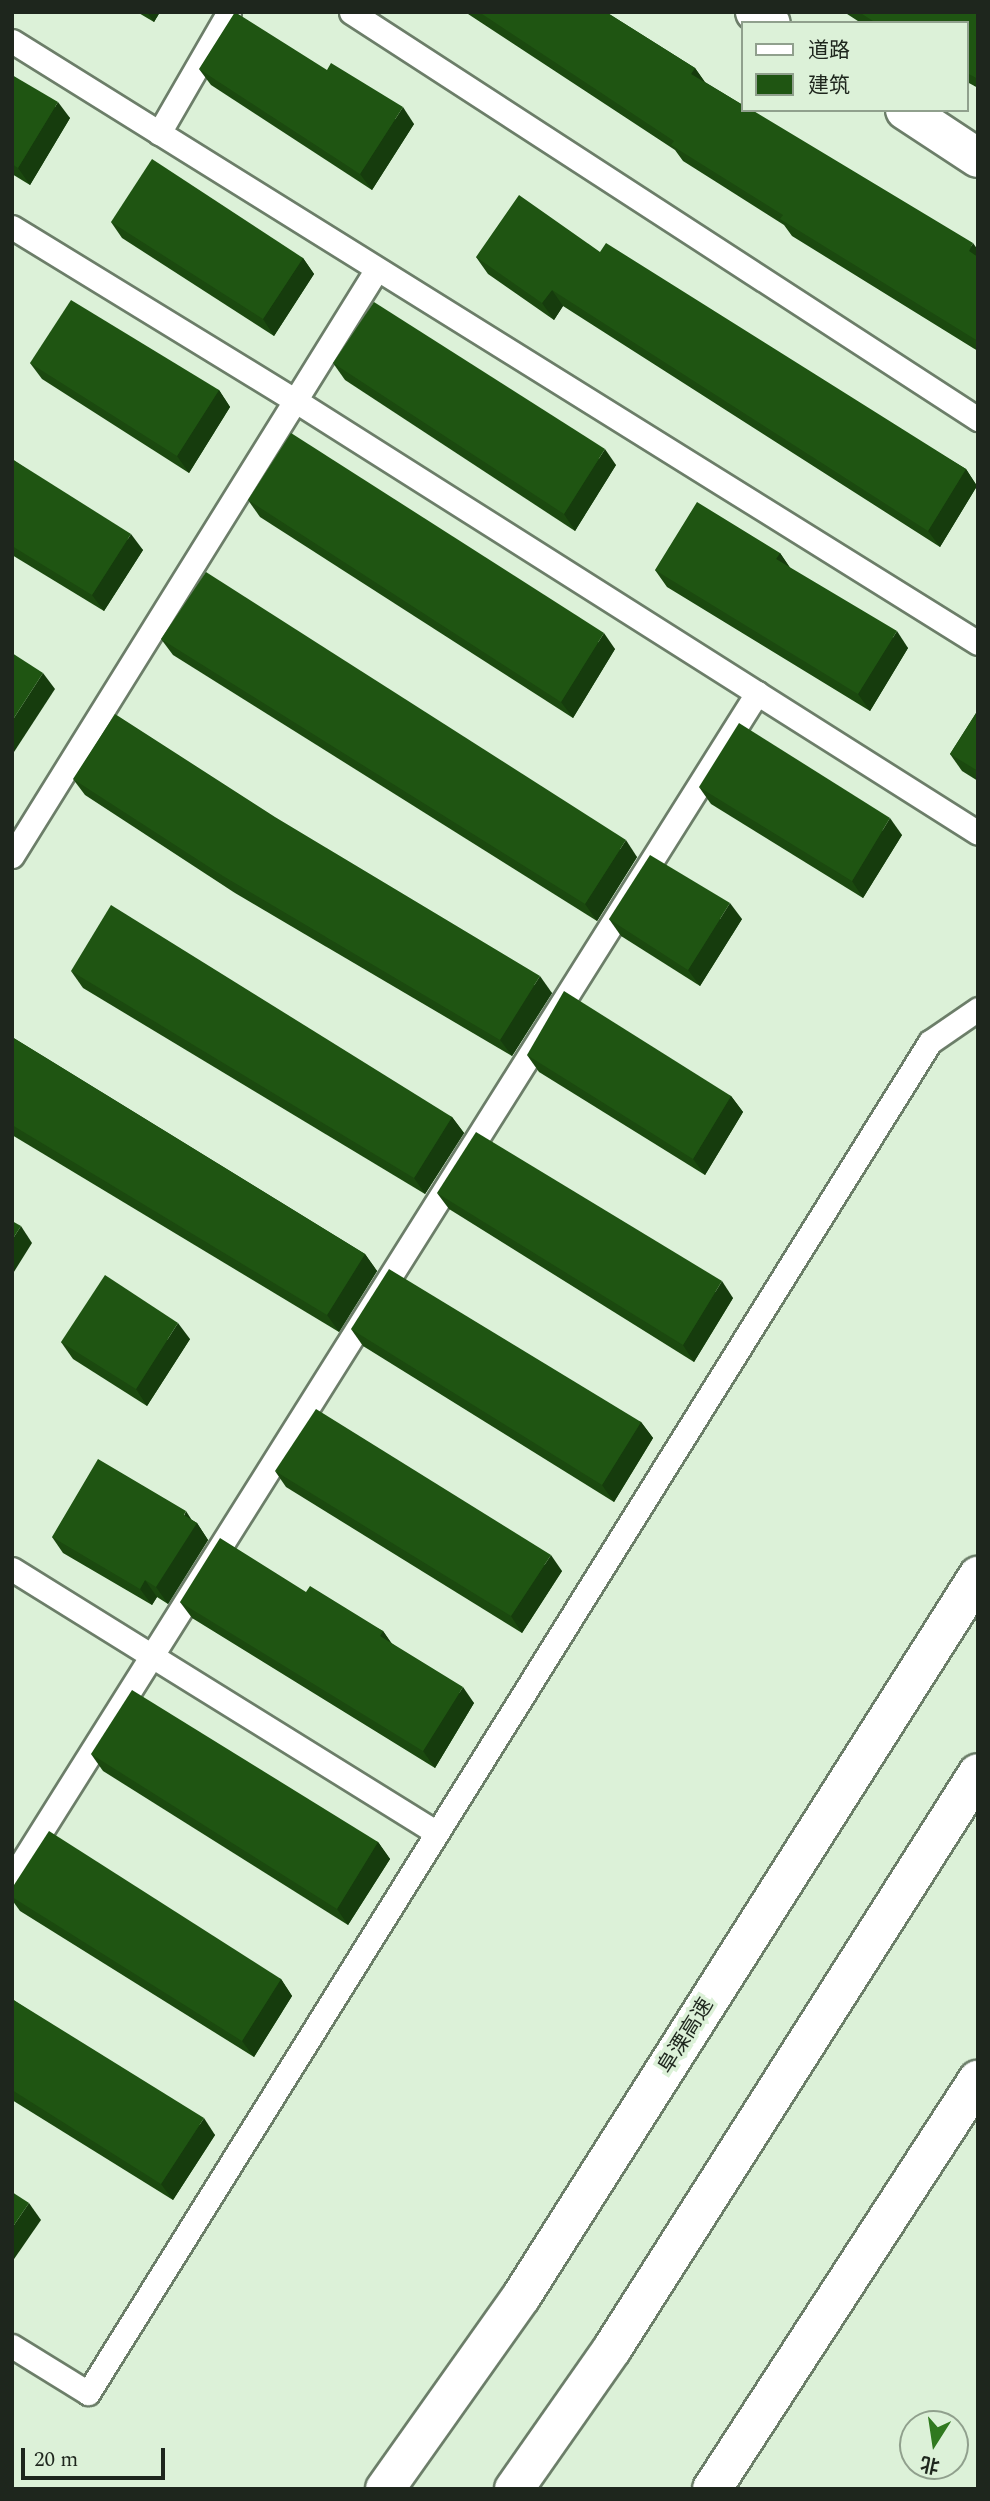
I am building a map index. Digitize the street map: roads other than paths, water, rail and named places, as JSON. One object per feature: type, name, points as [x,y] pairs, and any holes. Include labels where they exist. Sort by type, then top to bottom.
[{"type":"main road","points":[[908,112],[978,158]]},
{"type":"main road","name":"阜溧高速","points":[[385,2489],[521,2297],[978,1576]]},
{"type":"main road","points":[[514,2489],[612,2349],[978,1773]]},
{"type":"main road","points":[[712,2489],[978,2081]]},
{"type":"lane","points":[[159,133],[229,12]]},
{"type":"lane","points":[[351,12],[978,419]]},
{"type":"lane","points":[[12,41],[978,643]]},
{"type":"lane","points":[[12,227],[296,401],[978,833]]},
{"type":"lane","points":[[12,856],[377,269]]},
{"type":"lane","points":[[12,1878],[757,693]]},
{"type":"lane","points":[[12,2346],[88,2393],[930,1042],[978,1009]]},
{"type":"lane","points":[[12,1569],[437,1833]]}]
